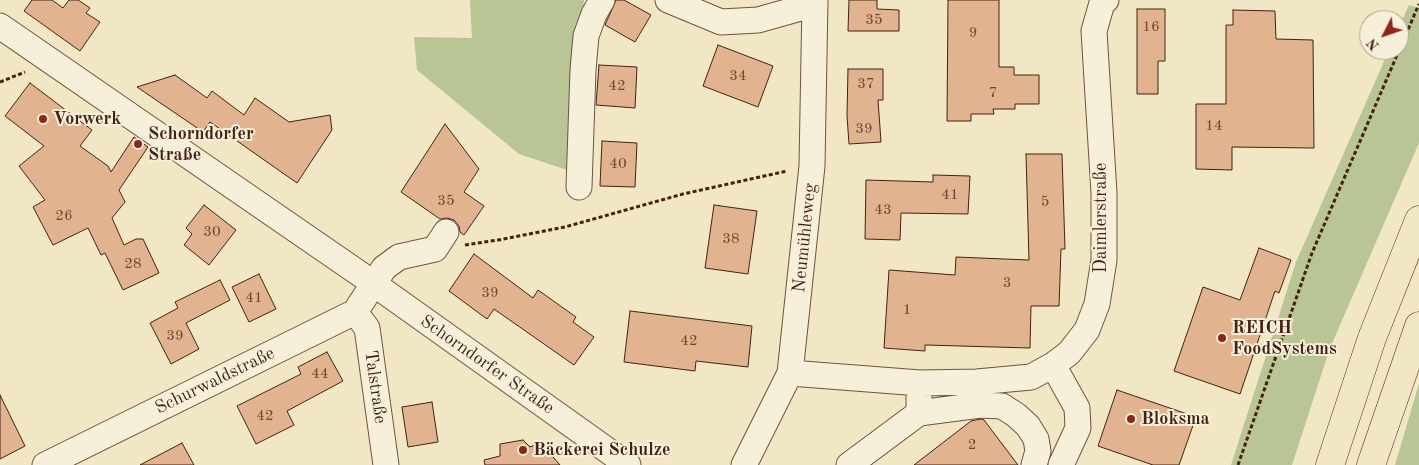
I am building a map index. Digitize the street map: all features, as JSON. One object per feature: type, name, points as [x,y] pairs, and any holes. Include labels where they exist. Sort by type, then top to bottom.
[{"type":"highway","points":[[1330,465],[1372,338],[1419,220]]},
{"type":"highway","points":[[1371,465],[1409,350],[1419,326]]},
{"type":"street","points":[[579,187],[582,70],[586,36],[594,14],[602,0]]},
{"type":"street","points":[[668,0],[721,22],[758,20],[815,2]]},
{"type":"street","name":"Daimlerstraße","points":[[790,373],[920,383],[976,382],[1031,377],[1053,365],[1069,353],[1087,330],[1097,304],[1104,260],[1104,193],[1094,32],[1102,3],[1106,0]]},
{"type":"street","name":"Neumühleweg","points":[[744,465],[790,373],[812,166],[815,2]]},
{"type":"street","name":"Schorndorfer Straße","points":[[0,26],[374,284],[628,465]]},
{"type":"street","name":"Schurwaldstraße","points":[[45,465],[355,312],[384,268],[400,258],[440,240]]},
{"type":"street","name":"Talstraße","points":[[355,312],[367,328],[386,465]]},
{"type":"street","points":[[1053,365],[1077,408],[1078,428],[1061,465]]},
{"type":"street","points":[[919,413],[920,383]]},
{"type":"street","points":[[848,465],[919,413],[980,405],[1002,406],[1028,426],[1036,439],[1038,450],[1034,465]]},
{"type":"path","points":[[1238,465],[1312,253],[1419,4]]},
{"type":"path","points":[[440,240],[498,240],[565,227],[683,194],[812,166]]},
{"type":"green space","points":[[470,0],[584,0],[567,170],[519,154],[417,70],[414,37],[472,38]]},
{"type":"green space","points":[[1409,5],[1419,8],[1419,143],[1330,348],[1292,465],[1231,465],[1296,262],[1385,60],[1409,60],[1409,10],[1407,10]]},
{"type":"green space","points":[[1419,384],[1419,465],[1395,465],[1418,387]]},
{"type":"building","points":[[32,0],[52,0],[63,8],[69,0],[78,0],[90,8],[86,13],[100,22],[80,51],[24,11]]},
{"type":"building","points":[[616,0],[624,0],[651,15],[635,42],[605,25]]},
{"type":"building","points":[[849,0],[877,0],[877,9],[899,10],[899,31],[848,31]]},
{"type":"building","points":[[948,0],[999,0],[999,67],[1014,67],[1014,75],[1039,75],[1039,104],[1015,104],[1015,109],[993,109],[994,114],[971,114],[971,121],[947,121]]},
{"type":"building","points":[[1137,9],[1165,9],[1165,61],[1158,61],[1158,94],[1137,94]]},
{"type":"building","points":[[1233,10],[1275,11],[1276,39],[1313,40],[1314,148],[1232,147],[1232,170],[1196,169],[1196,104],[1226,104],[1226,25],[1233,25]]},
{"type":"building","points":[[718,45],[773,66],[758,107],[703,86]]},
{"type":"building","points":[[599,65],[637,67],[635,108],[596,105]]},
{"type":"building","points":[[848,69],[883,69],[883,100],[878,100],[881,142],[849,144],[847,116]]},
{"type":"building","points":[[175,75],[207,98],[212,91],[244,115],[255,98],[289,122],[330,115],[332,130],[297,183],[210,122],[203,132],[137,87]]},
{"type":"building","points":[[30,83],[92,130],[80,146],[108,166],[111,172],[134,137],[148,147],[119,190],[125,202],[112,218],[124,245],[136,239],[143,239],[159,273],[123,290],[105,253],[101,255],[88,228],[53,245],[33,207],[45,200],[19,166],[44,146],[5,116]]},
{"type":"building","points":[[445,124],[479,169],[464,192],[484,206],[464,235],[460,232],[459,226],[454,220],[440,219],[401,192]]},
{"type":"building","points":[[602,141],[637,143],[635,187],[600,186]]},
{"type":"building","points":[[1026,154],[1062,154],[1065,249],[1061,249],[1059,306],[1031,306],[1030,348],[925,345],[925,351],[884,348],[889,270],[955,275],[956,257],[1029,260]]},
{"type":"building","points":[[933,175],[970,176],[968,214],[901,213],[900,240],[865,239],[866,180],[933,182]]},
{"type":"building","points":[[204,205],[236,230],[209,265],[184,245],[192,234],[186,228]]},
{"type":"building","points":[[714,205],[757,211],[748,274],[705,268]]},
{"type":"building","points":[[1259,248],[1291,260],[1279,293],[1275,291],[1240,394],[1174,371],[1203,287],[1240,300]]},
{"type":"building","points":[[474,254],[533,298],[538,290],[576,317],[573,322],[594,337],[574,365],[494,309],[487,319],[449,291]]},
{"type":"building","points":[[259,274],[276,309],[249,322],[232,287]]},
{"type":"building","points":[[220,280],[230,300],[186,323],[199,349],[171,364],[150,323],[178,308],[175,302]]},
{"type":"building","points":[[630,311],[752,326],[748,367],[696,361],[695,371],[624,362]]},
{"type":"building","points":[[327,352],[343,381],[287,411],[294,425],[256,444],[237,406],[301,374],[298,367]]},
{"type":"building","points":[[1117,390],[1196,417],[1179,465],[1153,465],[1098,446]]},
{"type":"building","points":[[0,395],[25,446],[0,459]]},
{"type":"building","points":[[432,402],[438,442],[408,447],[402,407]]},
{"type":"building","points":[[984,420],[1018,465],[914,465],[971,421]]},
{"type":"building","name":"Bäckerei Schulze","points":[[523,440],[530,447],[541,443],[560,465],[485,465],[484,460],[500,456],[500,444]]},
{"type":"building","points":[[182,443],[194,465],[140,465]]},
{"type":"place","name":"Vorwerk","points":[[43,119]]},
{"type":"place","name":"Schorndorfer Straße","points":[[138,144]]},
{"type":"place","name":"REICH FoodSystems","points":[[1222,338]]},
{"type":"place","name":"Bloksma","points":[[1131,419]]},
{"type":"place","name":"Bäckerei Schulze","points":[[523,450]]}]
